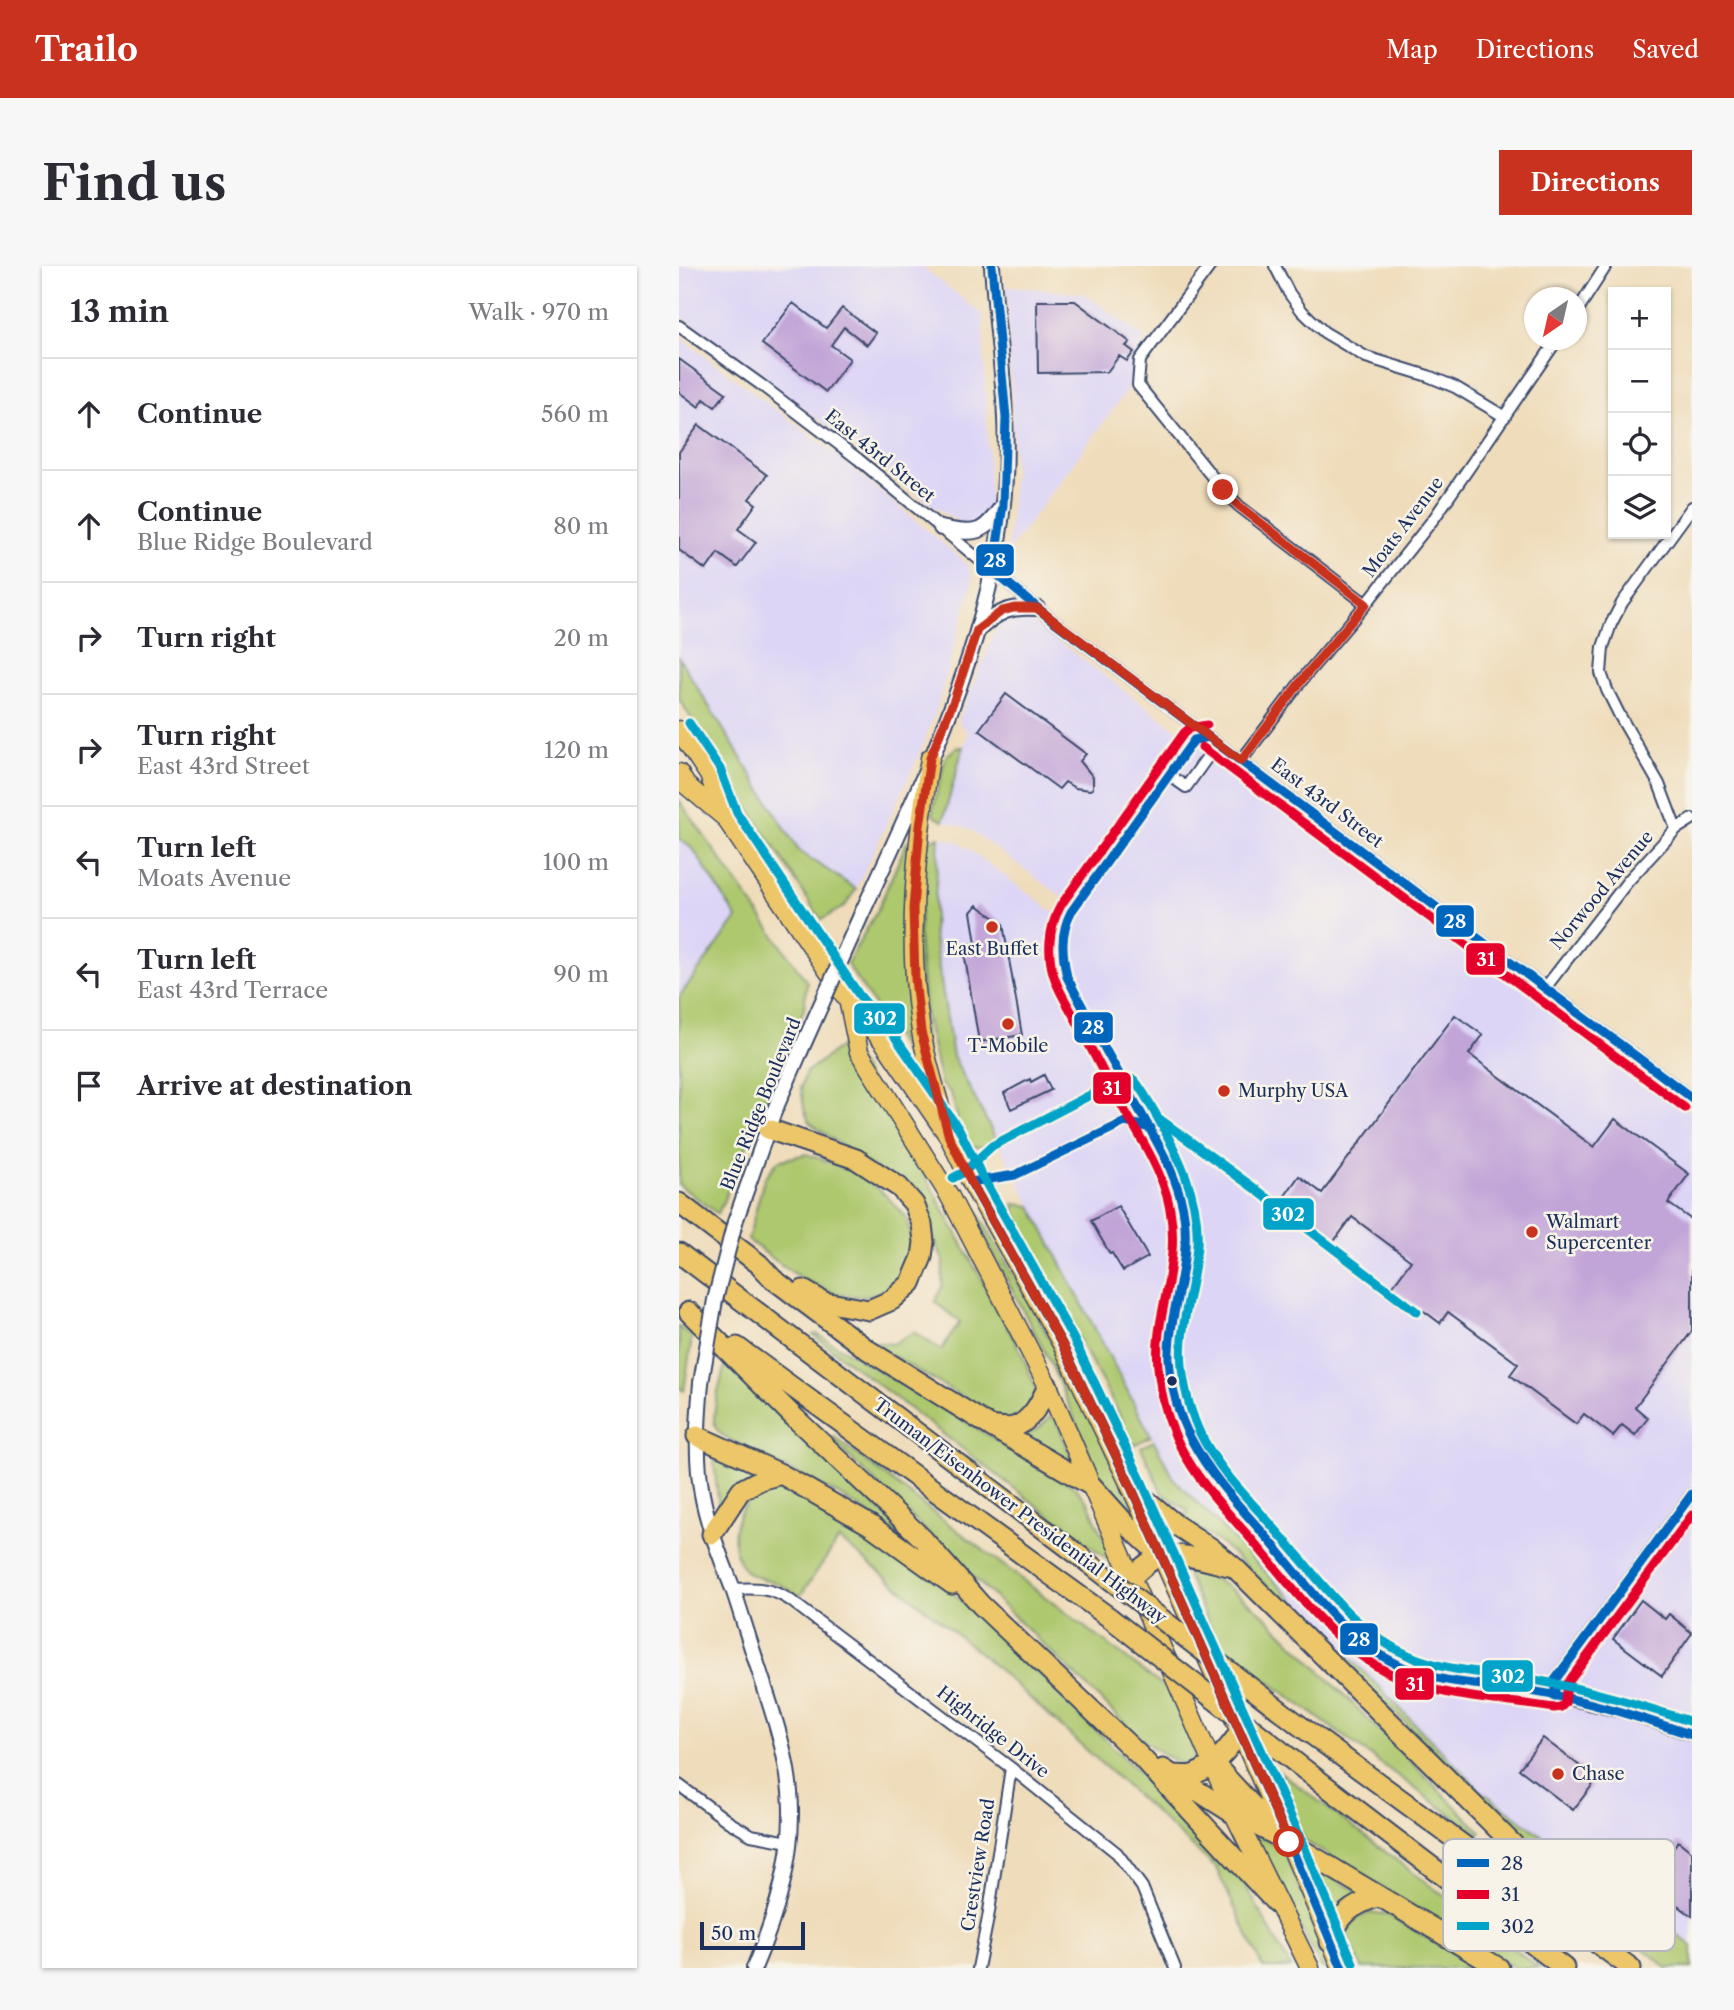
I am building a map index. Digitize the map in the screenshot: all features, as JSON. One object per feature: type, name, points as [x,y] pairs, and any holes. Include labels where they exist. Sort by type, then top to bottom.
[{"type":"highway","points":[[679,1203],[759,1264],[824,1302],[869,1310],[892,1300],[911,1283],[922,1257],[922,1224],[914,1204],[899,1187],[856,1160],[768,1129]]},
{"type":"highway","name":"Truman/Eisenhower Presidential Highway","points":[[679,1253],[1299,1725],[1455,1839]]},
{"type":"highway","points":[[759,1264],[773,1279],[868,1350],[1092,1486],[1126,1524],[1161,1556]]},
{"type":"highway","points":[[684,1308],[923,1539],[981,1605],[1140,1756],[1276,1903]]},
{"type":"highway","name":"Truman/Eisenhower Presidential Highway","points":[[684,1308],[1109,1618],[1443,1876]]},
{"type":"highway","points":[[990,1426],[1013,1427],[1026,1420],[1048,1386]]},
{"type":"highway","points":[[697,1436],[781,1474],[870,1525],[981,1605]]},
{"type":"highway","points":[[712,1534],[741,1490],[759,1480],[781,1474]]},
{"type":"highway","points":[[1131,1487],[1176,1525],[1234,1567],[1508,1839]]},
{"type":"highway","points":[[1132,1577],[1161,1556],[1177,1555],[1234,1567]]},
{"type":"highway","points":[[1173,1775],[1193,1775],[1213,1763],[1240,1732]]},
{"type":"highway","points":[[1140,1756],[1234,1814],[1289,1842],[1443,1934]]},
{"type":"highway","points":[[1213,1763],[1263,1819],[1289,1842]]},
{"type":"highway","points":[[1330,1942],[1335,1925],[1346,1912],[1359,1903],[1379,1896]]},
{"type":"highway","points":[[1471,1951],[1499,1968]]},
{"type":"highway","name":"Truman/Eisenhower Presidential Highway","points":[[1542,1951],[1564,1968]]},
{"type":"highway","name":"Truman/Eisenhower Presidential Highway","points":[[1608,1951],[1631,1968]]},
{"type":"main road","points":[[679,730],[709,775],[726,819],[849,1002],[883,1041],[949,1137],[971,1182],[1062,1344],[1131,1487],[1342,1968]]},
{"type":"main road","points":[[930,758],[920,826],[913,908],[915,979],[921,1032],[949,1137]]},
{"type":"main road","points":[[679,773],[686,785],[726,819]]},
{"type":"main road","points":[[849,1002],[859,1052],[949,1195],[1048,1386],[1234,1814],[1310,1968]]},
{"type":"street","name":"Blue Ridge Boulevard","points":[[754,1968],[767,1938],[783,1884],[791,1809],[786,1760],[775,1720],[712,1534],[702,1493],[697,1436],[701,1382],[715,1300],[735,1222],[768,1129],[954,700],[993,571],[1003,505],[1005,398],[992,266]]},
{"type":"street","points":[[1210,266],[1140,360],[1139,385],[1223,490],[1239,506],[1366,604]]},
{"type":"street","points":[[1275,266],[1302,311],[1324,332],[1366,357],[1455,387],[1505,418]]},
{"type":"street","points":[[1587,295],[1606,266]]},
{"type":"street","name":"East 43rd Street","points":[[679,326],[848,451],[1037,608],[1692,1098]]},
{"type":"street","name":"Moats Avenue","points":[[1241,761],[1305,676],[1435,517],[1550,350]]},
{"type":"street","points":[[941,528],[968,534],[978,532],[992,522],[1003,505]]},
{"type":"street","points":[[1676,829],[1659,784],[1620,716],[1601,673],[1603,647],[1622,603],[1692,507]]},
{"type":"street","points":[[977,630],[1002,611],[1037,608]]},
{"type":"street","points":[[1169,775],[1186,787],[1211,752],[1209,737]]},
{"type":"street","name":"Norwood Avenue","points":[[1545,988],[1628,881],[1676,829],[1692,819]]},
{"type":"street","points":[[1140,1112],[1125,1122],[1150,1128]]},
{"type":"street","points":[[949,1195],[971,1182]]},
{"type":"street","points":[[1692,1494],[1555,1680],[1555,1696],[1629,1714],[1692,1735]]},
{"type":"street","name":"Highridge Drive","points":[[732,1589],[761,1588],[778,1592],[790,1600],[1011,1768],[1117,1853],[1142,1887],[1175,1968]]},
{"type":"street","name":"Crestview Road","points":[[978,1968],[1011,1768]]},
{"type":"street","points":[[679,1785],[751,1835],[789,1842]]},
{"type":"shaded area","points":[[679,266],[921,266],[982,314],[990,499],[988,513],[983,521],[967,527],[929,503],[679,315]]},
{"type":"shaded area","points":[[1007,286],[1084,294],[1145,338],[1133,362],[1132,384],[1008,551],[1014,467]]},
{"type":"shaded area","points":[[679,337],[834,453],[958,556],[968,566],[971,574],[972,584],[937,707],[918,757],[856,889],[799,851],[679,658]]},
{"type":"shaded area","points":[[1019,615],[1032,622],[1692,1113],[1692,1946],[1675,1933],[1675,1839],[1547,1839],[1480,1790],[1174,1479],[953,1056],[933,931],[939,837],[959,842],[1053,912],[1080,917],[1083,912],[968,828],[943,821],[968,732],[959,720],[995,632],[1007,618]]},
{"type":"shaded area","points":[[679,839],[693,849],[737,918],[679,997]]},
{"type":"green space","points":[[679,658],[799,851],[856,889],[845,906],[821,920],[679,699]]},
{"type":"green space","points":[[963,747],[943,821],[932,813],[946,756],[956,748]]},
{"type":"green space","points":[[679,800],[807,982],[804,1009],[718,1214],[679,1185],[679,997],[737,918],[693,849],[679,839]]},
{"type":"green space","points":[[939,837],[933,931],[953,1056],[997,1141],[982,1147],[968,1146],[959,1138],[951,1093],[941,1084],[925,1012],[919,935],[924,854],[929,843]]},
{"type":"green space","points":[[907,842],[913,844],[927,1085],[847,964],[878,909]]},
{"type":"green space","points":[[847,1042],[929,1183],[1022,1354],[1036,1389],[1035,1397],[1018,1417],[1005,1419],[990,1413],[869,1342],[893,1344],[914,1332],[941,1350],[960,1322],[935,1302],[942,1287],[943,1260],[929,1228],[907,1193],[809,1122],[801,1087],[806,1072]]},
{"type":"green space","points":[[806,1154],[844,1168],[877,1187],[907,1219],[911,1251],[902,1276],[893,1285],[869,1295],[855,1296],[827,1290],[792,1272],[748,1240],[764,1179],[778,1161]]},
{"type":"green space","points":[[1014,1204],[1031,1206],[1151,1436],[1134,1445],[1019,1228]]},
{"type":"green space","points":[[976,1209],[1072,1378],[1150,1542],[1105,1489],[1051,1364],[984,1235]]},
{"type":"green space","points":[[679,1327],[692,1337],[684,1391],[679,1387]]},
{"type":"green space","points":[[817,1334],[1075,1488],[1088,1502],[1115,1565],[813,1335]]},
{"type":"green space","points":[[725,1364],[944,1570],[872,1516],[837,1494],[720,1433],[715,1426],[714,1413]]},
{"type":"green space","points":[[1053,1414],[1078,1472],[1019,1438],[1039,1428]]},
{"type":"green space","points":[[834,1437],[1176,1696],[1198,1763],[1192,1767],[1178,1762],[1140,1738],[832,1440]]},
{"type":"green space","points":[[1154,1441],[1174,1479],[1480,1790],[1547,1839],[1524,1839],[1253,1573],[1223,1545],[1183,1518],[1188,1511],[1162,1493],[1141,1447]]},
{"type":"green space","points":[[717,1456],[760,1474],[719,1509],[714,1463]]},
{"type":"green space","points":[[785,1490],[902,1555],[949,1590],[993,1628],[1231,1864],[1291,1968],[1263,1968],[1216,1868],[986,1658],[839,1539],[800,1596],[746,1571],[736,1554],[734,1533],[740,1513],[753,1498]]},
{"type":"green space","points":[[1183,1565],[1226,1586],[1264,1615],[1481,1832],[1479,1835],[1217,1644]]},
{"type":"green space","points":[[1280,1772],[1443,1895],[1443,1924],[1305,1841],[1282,1792],[1286,1788]]},
{"type":"green space","points":[[1254,1832],[1283,1849],[1334,1968],[1322,1968],[1277,1883]]},
{"type":"green space","points":[[1314,1867],[1367,1897],[1335,1912]]},
{"type":"green space","points":[[1371,1912],[1388,1915],[1443,1947],[1443,1951],[1449,1951],[1478,1968],[1362,1968],[1346,1933],[1357,1918]]},
{"type":"green space","points":[[1675,1933],[1692,1946],[1692,1968],[1667,1968],[1647,1951],[1675,1951]]},
{"type":"green space","points":[[1487,1951],[1517,1951],[1539,1968],[1515,1968]]},
{"type":"building","points":[[1037,301],[1075,301],[1130,342],[1126,346],[1134,352],[1127,361],[1119,356],[1107,372],[1038,373]]},
{"type":"building","points":[[793,303],[826,328],[842,308],[876,333],[867,345],[844,327],[831,345],[850,359],[826,392],[762,344]]},
{"type":"building","points":[[679,359],[726,393],[715,407],[704,399],[699,407],[679,392]]},
{"type":"building","points":[[699,425],[767,475],[749,499],[756,504],[738,529],[756,542],[737,567],[718,553],[706,570],[679,550],[679,452]]},
{"type":"building","points":[[1006,694],[1086,754],[1080,761],[1093,777],[1093,788],[1075,788],[1065,782],[1059,789],[979,730]]},
{"type":"building","points":[[977,905],[1003,924],[1022,1035],[979,1042],[963,946],[976,943],[971,912]]},
{"type":"building","name":"Walmart Supercenter","points":[[1455,1015],[1483,1035],[1469,1054],[1594,1147],[1615,1119],[1689,1174],[1668,1203],[1692,1220],[1692,1331],[1635,1407],[1648,1418],[1635,1435],[1622,1425],[1613,1436],[1584,1414],[1576,1424],[1510,1375],[1518,1364],[1448,1312],[1440,1323],[1392,1287],[1411,1261],[1352,1217],[1332,1244],[1279,1204],[1299,1176],[1322,1193]]},
{"type":"building","points":[[1044,1075],[1051,1090],[1011,1109],[1004,1093]]},
{"type":"building","points":[[1118,1206],[1148,1257],[1123,1271],[1091,1221]]},
{"type":"building","points":[[1641,1600],[1665,1619],[1669,1614],[1692,1633],[1662,1676],[1613,1639]]},
{"type":"building","name":"Chase","points":[[1543,1738],[1597,1779],[1573,1810],[1519,1769]]},
{"type":"building","points":[[1678,1841],[1692,1852],[1692,1916],[1675,1903],[1675,1845]]},
{"type":"transit line","name":"28","points":[[992,266],[1006,418],[1003,505],[993,571],[1052,620],[1692,1098]]},
{"type":"transit line","name":"302","points":[[689,723],[720,769],[737,813],[859,995],[893,1034],[960,1131],[982,1176],[1073,1338],[1142,1482],[1353,1963]]},
{"type":"transit line","name":"31","points":[[1207,725],[1190,728],[1184,733],[1061,905],[1053,923],[1050,943],[1051,963],[1058,987],[1148,1151],[1168,1200],[1172,1246],[1157,1360],[1167,1414],[1186,1457],[1217,1500],[1316,1615],[1333,1633],[1371,1663],[1412,1683],[1451,1694],[1554,1708],[1565,1703],[1567,1684],[1692,1515]]},
{"type":"transit line","name":"28","points":[[1209,737],[1194,740],[1071,912],[1063,944],[1067,977],[1161,1150],[1181,1200],[1185,1246],[1170,1334],[1169,1359],[1171,1380],[1186,1430],[1217,1479],[1313,1593],[1344,1627],[1381,1655],[1401,1666],[1432,1677],[1572,1699],[1692,1735]]},
{"type":"transit line","name":"31","points":[[1202,747],[1685,1108]]},
{"type":"transit line","name":"302","points":[[953,1178],[964,1172],[992,1146],[1121,1079],[1134,1080],[1171,1142],[1191,1192],[1197,1245],[1182,1339],[1183,1374],[1199,1431],[1236,1486],[1354,1619],[1390,1646],[1440,1666],[1574,1688],[1692,1722]]},
{"type":"transit line","name":"302","points":[[1158,1118],[1417,1312]]},
{"type":"transit line","name":"28","points":[[1151,1128],[1125,1122],[1015,1175],[971,1182],[1062,1344],[1131,1487],[1342,1968]]},
{"type":"transit line","name":"28","points":[[1555,1696],[1555,1680],[1692,1494]]},
{"type":"place","name":"East Buffet","points":[[992,927]]},
{"type":"place","name":"T-Mobile","points":[[1008,1024]]},
{"type":"place","name":"Murphy USA","points":[[1224,1091]]},
{"type":"place","name":"Walmart Supercenter","points":[[1532,1232]]},
{"type":"place","name":"Chase","points":[[1558,1774]]},
{"type":"route","points":[[1223,490],[1239,506],[1366,604],[1305,676],[1241,761],[1037,608],[1014,608],[993,616],[977,630],[954,700],[930,758],[920,826],[913,908],[915,979],[921,1032],[949,1137],[971,1182],[1062,1344],[1131,1487],[1289,1842]]}]
